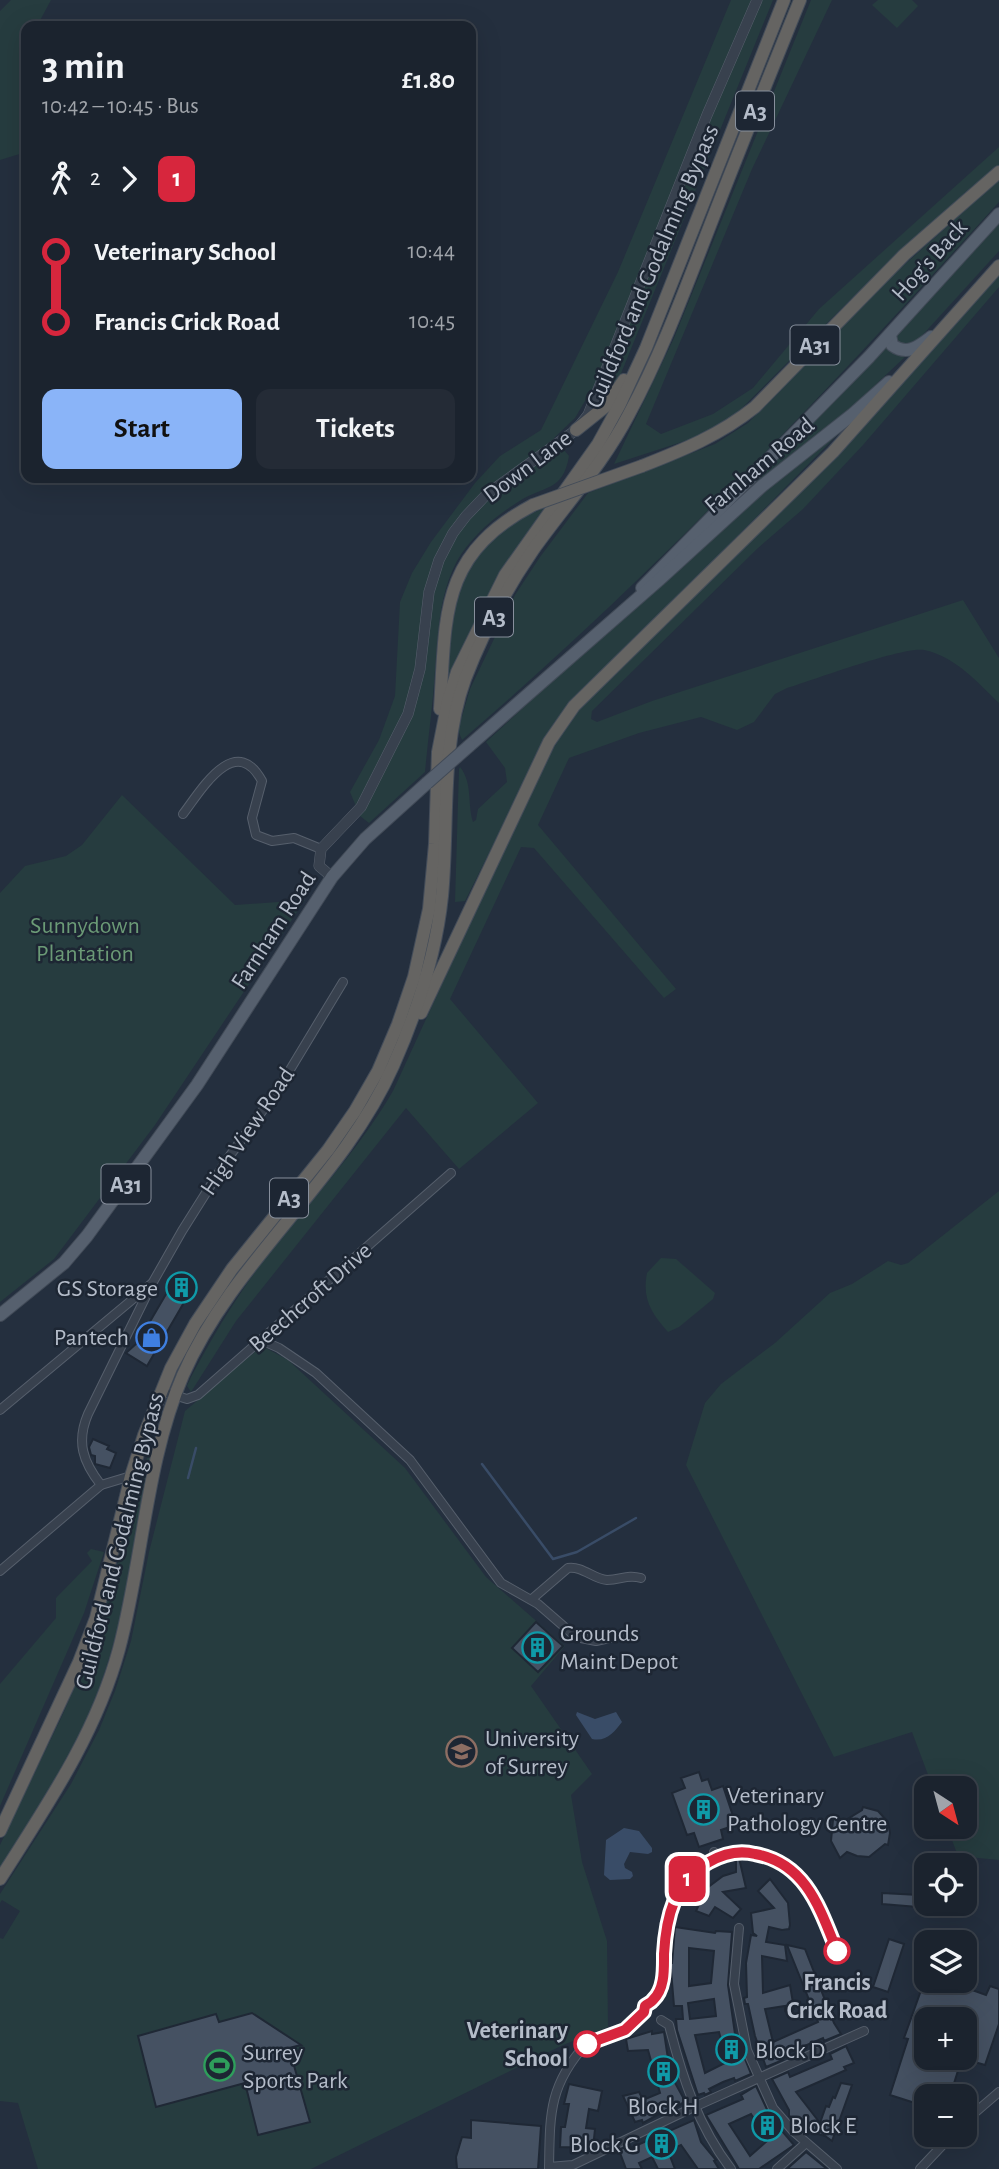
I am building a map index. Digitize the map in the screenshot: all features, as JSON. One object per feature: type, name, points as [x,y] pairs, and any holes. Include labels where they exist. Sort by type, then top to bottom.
[{"type":"highway","name":"Guildford and Godalming Bypass","points":[[0,1831],[79,1662],[96,1618],[131,1476],[161,1391],[183,1345],[219,1286],[335,1140],[361,1102],[383,1060],[414,977],[429,909],[435,844],[438,752],[452,686],[470,643],[516,557],[577,476],[613,417],[666,299],[783,0]]},
{"type":"highway","name":"Guildford and Godalming Bypass","points":[[0,1879],[64,1779],[88,1733],[104,1694],[126,1618],[159,1451],[174,1396],[190,1360],[219,1309],[260,1251],[347,1144],[384,1084],[398,1053],[419,999],[438,924],[449,750],[457,706],[466,678],[517,575],[615,439],[643,387],[800,0]]},
{"type":"highway","name":"A31","points":[[438,752],[444,629],[453,588],[468,558],[485,537],[504,521],[533,505],[699,444],[755,407],[874,284],[943,219],[999,172]]},
{"type":"highway","name":"A31","points":[[919,354],[999,267]]},
{"type":"highway","points":[[576,430],[606,406],[620,388],[666,299]]},
{"type":"highway","name":"A3","points":[[398,1053],[439,978],[549,742],[574,706],[833,452],[919,354]]},
{"type":"main road","name":"Hog's Back","points":[[890,335],[999,214]]},
{"type":"main road","name":"A31","points":[[890,335],[890,342],[894,347],[910,351],[940,331]]},
{"type":"main road","name":"Farnham Road","points":[[626,607],[653,573],[890,335]]},
{"type":"main road","name":"Farnham Road","points":[[0,1315],[64,1263],[87,1236],[204,1075],[332,877],[365,839],[762,486],[866,404],[919,354]]},
{"type":"street","name":"Down Lane","points":[[321,849],[361,807],[408,714],[420,669],[429,592],[439,560],[453,533],[473,507],[496,486],[576,430],[587,415],[707,116],[757,0]]},
{"type":"street","points":[[183,814],[218,769],[226,764],[245,764],[258,773],[262,781],[252,818],[256,835],[272,841],[294,838],[321,849],[319,866],[332,877]]},
{"type":"street","name":"High View Road","points":[[101,1485],[84,1458],[81,1437],[83,1426],[136,1315],[204,1195],[279,1088],[343,982]]},
{"type":"street","name":"Beechcroft Drive","points":[[174,1396],[187,1399],[198,1395],[451,1173]]},
{"type":"street","name":"High View Road","points":[[0,1410],[153,1282]]},
{"type":"street","points":[[125,1305],[136,1315]]},
{"type":"street","points":[[261,1340],[279,1348],[316,1373],[401,1452],[428,1482],[498,1580],[532,1600],[576,1637],[596,1641],[623,1636],[634,1637]]},
{"type":"street","points":[[161,1391],[174,1396]]},
{"type":"street","points":[[0,1571],[101,1485],[131,1476]]},
{"type":"street","points":[[532,1600],[568,1568],[581,1569],[606,1580],[628,1574],[641,1578]]},
{"type":"street","points":[[799,1875],[815,1899]]},
{"type":"street","points":[[739,1928],[734,1984],[747,2050],[773,2108],[806,2143],[837,2169]]},
{"type":"street","points":[[660,2020],[669,2025],[694,2107],[719,2154],[731,2169]]},
{"type":"street","points":[[586,2044],[558,2082],[552,2099],[549,2168],[573,2165],[864,2031]]},
{"type":"street","points":[[977,2111],[999,2092]]},
{"type":"street","points":[[777,2169],[806,2143]]},
{"type":"street","points":[[920,2169],[942,2147]]},
{"type":"street","points":[[928,2169],[933,2158]]},
{"type":"green space","points":[[11,0],[51,0],[40,21],[21,21],[21,154],[0,160],[0,11]]},
{"type":"green space","points":[[731,0],[773,0],[620,376],[610,389],[592,389],[575,418],[554,438],[569,456],[566,468],[557,482],[501,514],[476,536],[457,561],[446,587],[440,614],[425,772],[369,823],[360,816],[350,792],[379,740],[395,696],[400,602],[412,573],[431,542],[475,483],[500,456],[541,430],[618,272]]},
{"type":"green space","points":[[811,0],[832,0],[752,169],[646,424],[661,434],[713,414],[753,388],[819,309],[999,147],[999,166],[968,190],[881,269],[736,414],[694,438],[614,464],[674,338]]},
{"type":"green space","points":[[878,0],[912,0],[918,6],[897,28],[872,5]]},
{"type":"green space","points":[[999,180],[999,202],[739,480],[603,613],[462,740],[458,730],[470,689],[515,595],[588,493],[715,444],[748,423],[884,283]]},
{"type":"green space","points":[[999,219],[999,251],[918,340],[899,345],[893,337]]},
{"type":"green space","points":[[999,271],[999,287],[863,445],[803,509],[758,548],[592,711],[591,719],[597,722],[652,701],[963,600],[999,658],[999,703],[956,664],[935,653],[913,650],[879,658],[787,688],[775,694],[754,722],[737,730],[701,717],[639,733],[569,758],[538,825],[676,989],[664,998],[534,848],[521,847],[450,999],[538,1103],[459,1169],[406,1108],[236,1321],[191,1392],[187,1386],[191,1377],[244,1288],[348,1157],[393,1091],[533,786],[571,716],[681,605]]},
{"type":"green space","points":[[884,346],[906,356],[855,404],[741,496]]},
{"type":"green space","points":[[849,423],[555,721],[465,901],[455,902],[460,767],[467,780],[473,822],[478,809],[507,782],[505,768],[486,742],[743,506]]},
{"type":"green space","points":[[544,508],[499,574],[446,683],[451,626],[465,578],[477,557],[494,539],[516,522]]},
{"type":"green space","name":"Sunnydown Plantation","points":[[122,795],[235,905],[305,900],[155,1125],[54,1259],[0,1302],[0,893],[25,866],[66,856],[82,845]]},
{"type":"green space","points":[[999,1191],[999,1860],[977,1858],[977,1853],[957,1853],[952,1839],[977,1839],[977,1776],[928,1776],[912,1732],[834,1757],[686,1465],[705,1403],[721,1384],[775,1343],[830,1293],[852,1284],[888,1261],[901,1265],[908,1263]]},
{"type":"green space","points":[[661,1258],[676,1259],[715,1293],[713,1299],[679,1327],[668,1332],[649,1305],[646,1291],[647,1273]]},
{"type":"green space","name":"Surrey Sports Park","points":[[262,1346],[288,1360],[405,1468],[486,1577],[565,1646],[531,1686],[592,1774],[571,1795],[582,1862],[607,1941],[608,2027],[563,2045],[311,2169],[38,2169],[18,2103],[0,2101],[0,1938],[3,1939],[20,1911],[2,1900],[0,1903],[0,1894],[71,1784],[99,1730],[115,1691],[131,1641],[149,1552],[185,1411]]},
{"type":"green space","points":[[152,1445],[154,1446],[127,1591],[96,1696],[64,1766],[0,1868],[0,1845],[90,1652],[112,1588],[131,1503]]},
{"type":"green space","points":[[91,1549],[104,1552],[84,1613],[0,1806],[0,1684],[56,1618],[56,1598],[92,1561],[87,1553]]},
{"type":"water","points":[[577,1712],[595,1719],[616,1712],[622,1722],[606,1738],[592,1739],[576,1715]]},
{"type":"water","points":[[624,1828],[639,1831],[652,1848],[652,1852],[630,1852],[624,1864],[633,1876],[630,1879],[610,1880],[604,1875],[606,1840]]},
{"type":"building","points":[[176,1277],[193,1287],[147,1366],[126,1353],[138,1342]]},
{"type":"building","points":[[93,1439],[109,1446],[107,1449],[116,1453],[110,1468],[95,1464],[95,1456],[91,1455],[89,1447]]},
{"type":"building","name":"Grounds Maint Depot","points":[[536,1622],[563,1646],[538,1672],[512,1648]]},
{"type":"building","name":"Veterinary Pathology Centre","points":[[699,1772],[702,1781],[708,1779],[712,1790],[723,1786],[736,1825],[721,1830],[723,1839],[699,1847],[694,1833],[687,1835],[672,1793],[685,1788],[681,1778]]},
{"type":"building","points":[[863,1807],[878,1811],[888,1822],[888,1845],[885,1844],[869,1857],[847,1852],[840,1858],[831,1841],[833,1820],[835,1816],[844,1821]]},
{"type":"building","points":[[736,1858],[739,1858],[746,1888],[723,1892],[741,1909],[733,1918],[715,1907],[709,1916],[696,1911],[707,1888],[723,1876],[736,1872]]},
{"type":"building","points":[[770,1879],[788,1903],[790,1925],[789,1929],[782,1930],[769,1927],[766,1942],[785,1945],[787,1961],[762,1956],[763,1993],[790,1985],[794,2009],[785,2011],[785,2006],[765,2009],[773,2042],[818,2022],[787,1945],[805,1949],[834,2023],[841,2034],[824,2041],[823,2038],[781,2056],[783,2060],[766,2067],[744,1998],[747,1997],[746,1963],[751,1935],[757,1936],[753,1933],[751,1913],[774,1908],[758,1891]]},
{"type":"building","points":[[882,1893],[914,1895],[914,1907],[882,1904]]},
{"type":"building","points":[[675,1927],[715,1933],[732,1932],[728,1985],[735,2034],[751,2074],[735,2081],[734,2078],[723,2082],[709,2089],[711,2092],[698,2095],[677,2030],[676,2019],[683,2019],[682,2006],[674,2006],[671,1970],[668,1970],[668,1963],[672,1963]],"holes":[[[689,1948],[714,1951],[711,1983],[689,1986]],[[714,1999],[716,2016],[690,2019],[688,2003]],[[719,2032],[727,2062],[705,2073],[695,2035]]]},
{"type":"building","points":[[889,1939],[904,1944],[888,1992],[873,1987]]},
{"type":"building","points":[[990,1986],[999,1989],[999,2024],[985,2065],[977,2063],[977,2007],[915,2007],[920,1993],[977,1992],[986,1995]]},
{"type":"building","points":[[914,2010],[914,2070],[958,2070],[954,2084],[914,2084],[914,2103],[890,2095],[908,2039],[904,2038]]},
{"type":"building","name":"Surrey Sports Park","points":[[252,2013],[301,2045],[289,2048],[310,2122],[258,2135],[245,2083],[156,2107],[138,2036],[216,2014],[219,2022]]},
{"type":"building","name":"Block H","points":[[652,2031],[652,2034],[664,2032],[668,2059],[671,2058],[673,2064],[670,2065],[674,2081],[685,2101],[673,2110],[672,2107],[643,2123],[642,2120],[635,2122],[623,2096],[639,2092],[643,2100],[660,2093],[648,2050],[628,2051],[626,2039]]},
{"type":"building","points":[[846,2046],[854,2063],[844,2067],[846,2070],[796,2092],[820,2123],[826,2106],[829,2107],[833,2097],[835,2098],[841,2083],[852,2085],[832,2141],[811,2132],[801,2121],[789,2116],[789,2110],[772,2079],[788,2072],[790,2077],[832,2059],[830,2054]]},
{"type":"building","points":[[569,2084],[602,2091],[598,2111],[589,2109],[586,2128],[595,2129],[593,2148],[560,2147],[561,2127],[565,2127],[569,2104],[564,2104]]},
{"type":"building","name":"Block E","points":[[756,2086],[771,2118],[794,2145],[759,2169],[739,2169],[706,2115],[743,2099],[741,2095]],"holes":[[[751,2114],[768,2140],[750,2156],[729,2124]]]},
{"type":"building","points":[[471,2120],[541,2126],[538,2169],[457,2169],[456,2157],[462,2137],[471,2138]]},
{"type":"building","name":"Block G","points":[[694,2120],[701,2142],[716,2160],[714,2161],[719,2169],[698,2169],[681,2145],[668,2151],[675,2169],[658,2169],[652,2157],[639,2163],[642,2169],[626,2169],[619,2150],[630,2145],[631,2148]]},
{"type":"building","points":[[806,2152],[816,2160],[827,2169],[787,2169]]},
{"type":"waterway","points":[[188,1478],[196,1448]]},
{"type":"waterway","points":[[482,1464],[553,1559],[577,1552],[636,1518]]},
{"type":"bus line","name":"1","points":[[587,2044],[625,2030],[644,2012],[645,2006],[654,2000],[664,1978],[667,1927],[677,1894],[694,1872],[716,1858],[746,1852],[770,1857],[790,1867],[799,1875],[815,1899],[837,1951]]},
{"type":"place","name":"GS Storage","points":[[181,1288]]},
{"type":"place","name":"Pantech","points":[[152,1337]]},
{"type":"place","name":"Grounds Maint Depot","points":[[537,1647]]},
{"type":"place","name":"University of Surrey","points":[[462,1752]]},
{"type":"place","name":"Veterinary Pathology Centre","points":[[704,1809]]},
{"type":"place","name":"Francis Crick Road","points":[[837,1951]]},
{"type":"place","name":"Veterinary School","points":[[587,2044]]},
{"type":"place","name":"Block D","points":[[732,2050]]},
{"type":"place","name":"Surrey Sports Park","points":[[220,2066]]},
{"type":"place","name":"Block H","points":[[663,2072]]},
{"type":"place","name":"Block E","points":[[767,2125]]},
{"type":"place","name":"Block G","points":[[662,2144]]}]
